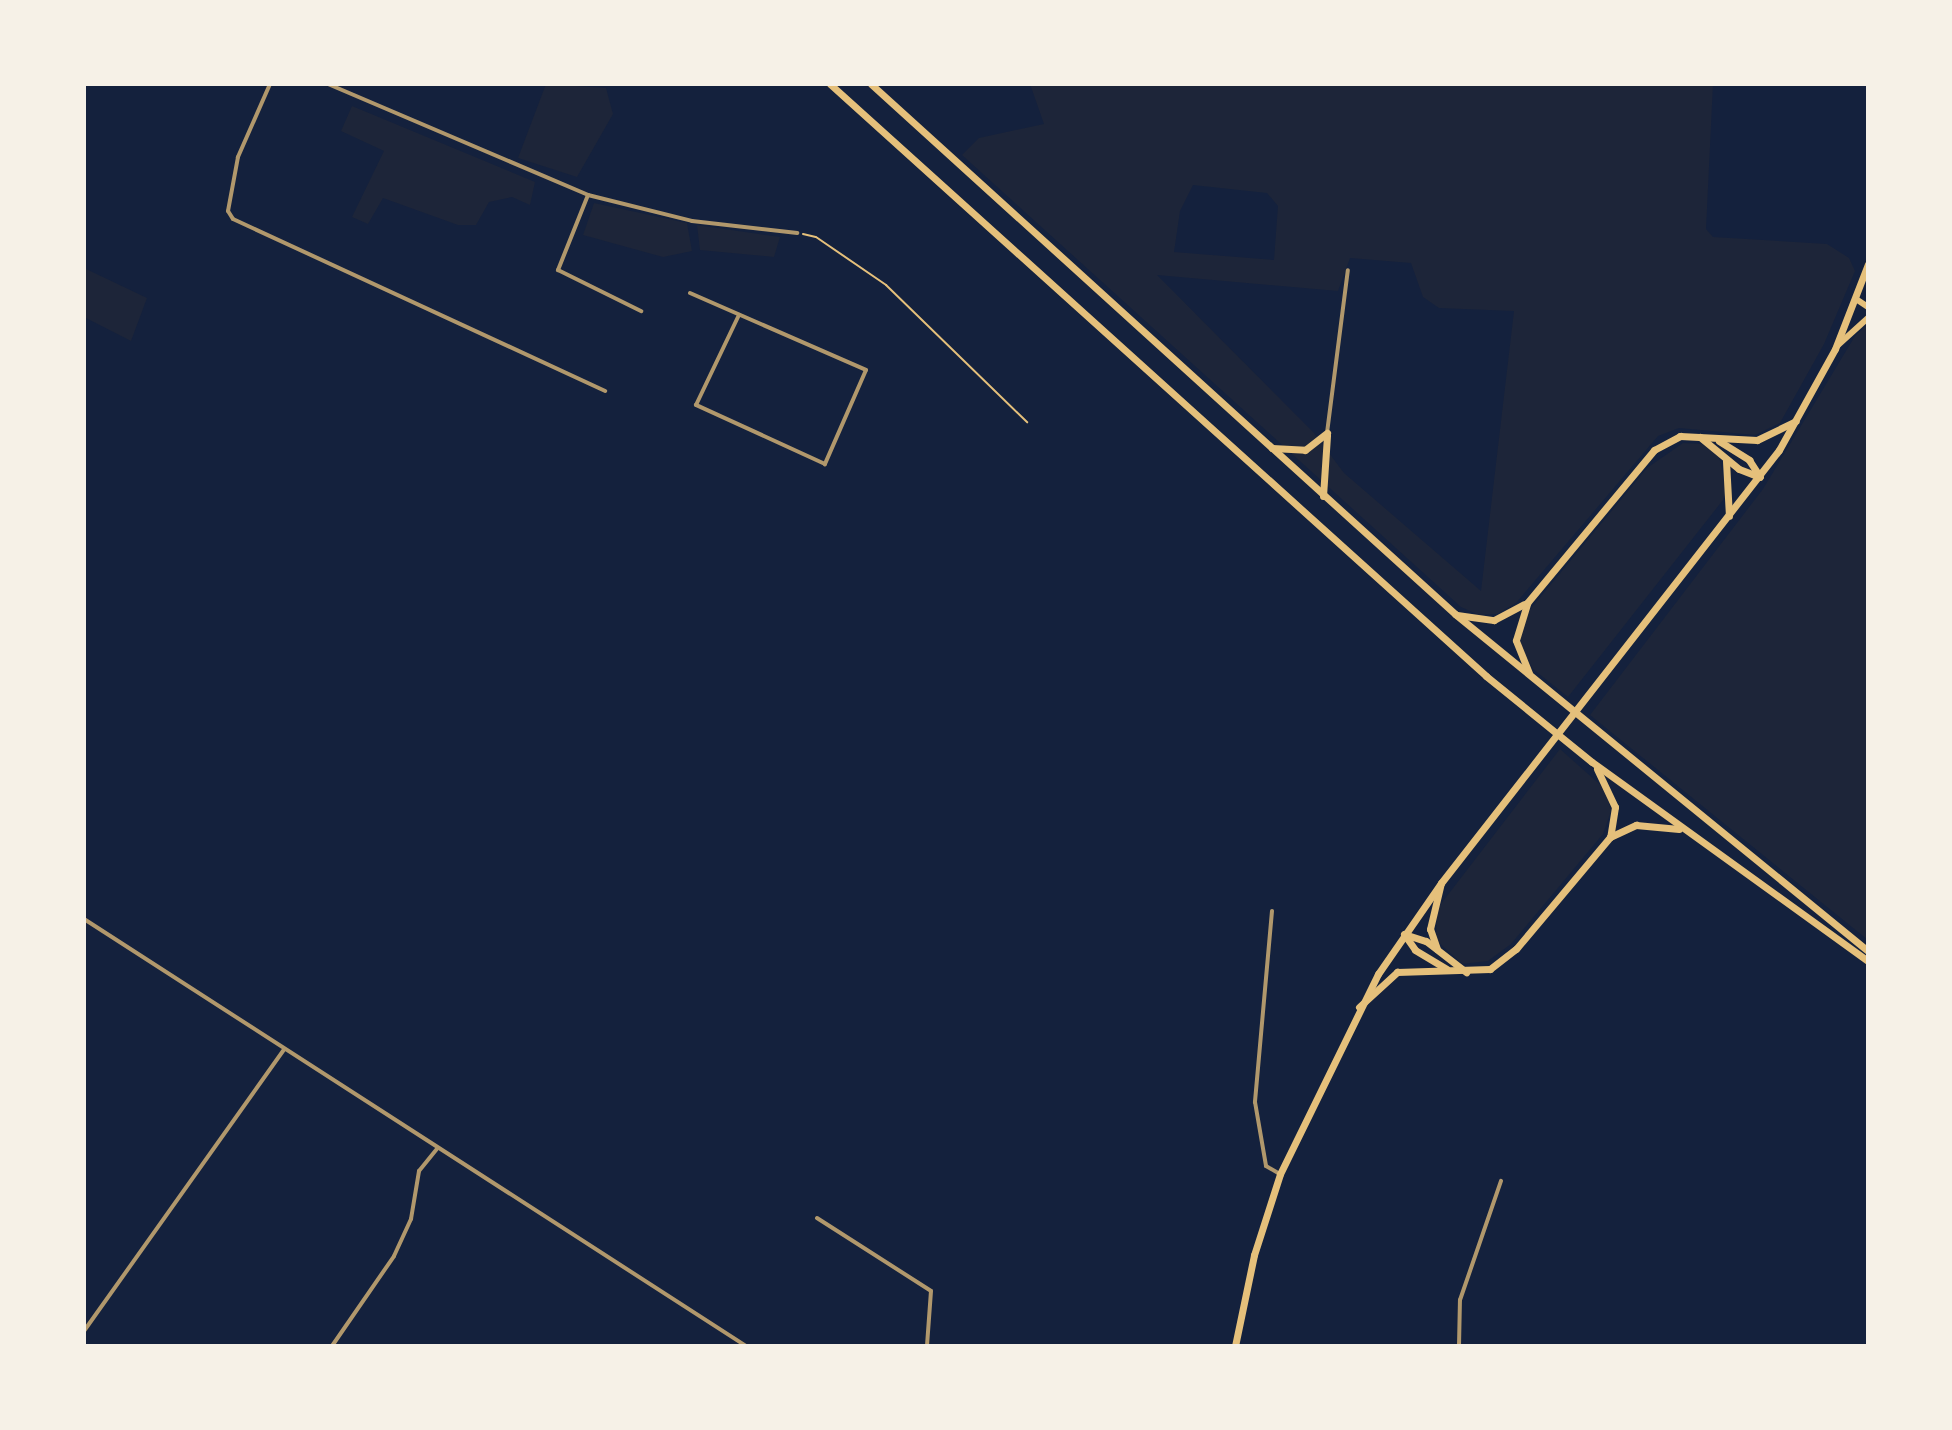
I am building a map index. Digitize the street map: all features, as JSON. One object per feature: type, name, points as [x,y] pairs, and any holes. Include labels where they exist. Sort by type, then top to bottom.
[{"type":"main road","points":[[830,84],[1393,595],[1592,762],[1868,961]]},
{"type":"main road","points":[[871,84],[1455,614],[1868,951]]},
{"type":"main road","points":[[1235,1346],[1254,1255],[1280,1174],[1359,1007],[1404,934],[1441,883],[1760,477],[1796,421],[1835,349],[1868,264]]},
{"type":"main road","points":[[1856,299],[1868,297]]},
{"type":"main road","points":[[1856,299],[1868,307]]},
{"type":"main road","points":[[1835,349],[1868,318]]},
{"type":"main road","points":[[1455,614],[1494,620],[1527,603],[1654,450],[1680,436],[1757,440],[1796,421]]},
{"type":"main road","points":[[1268,447],[1297,452],[1313,447],[1327,433]]},
{"type":"main road","points":[[1323,496],[1327,433]]},
{"type":"main road","points":[[1698,436],[1722,456],[1760,477]]},
{"type":"main road","points":[[1717,440],[1749,460],[1760,477]]},
{"type":"main road","points":[[1722,456],[1730,470],[1729,516]]},
{"type":"main road","points":[[1527,603],[1516,640],[1531,678]]},
{"type":"main road","points":[[1592,762],[1613,798],[1610,837]]},
{"type":"main road","points":[[1359,1007],[1397,972],[1468,973],[1490,969],[1507,958],[1610,837],[1649,823],[1685,831]]},
{"type":"main road","points":[[1438,951],[1430,929],[1441,883]]},
{"type":"main road","points":[[1404,934],[1438,951],[1468,973]]},
{"type":"main road","points":[[1404,934],[1415,950],[1453,972]]},
{"type":"street","points":[[270,84],[238,157],[228,211],[233,219],[605,391]]},
{"type":"street","points":[[328,84],[588,195],[692,221],[797,233]]},
{"type":"street","points":[[588,195],[558,270],[641,311]]},
{"type":"street","points":[[1327,433],[1348,270]]},
{"type":"street","points":[[690,293],[866,370],[825,464],[696,405],[739,315]]},
{"type":"street","points":[[1272,911],[1255,1117],[1266,1166],[1280,1174]]},
{"type":"street","points":[[84,919],[746,1346]]},
{"type":"street","points":[[84,1331],[284,1050]]},
{"type":"street","points":[[332,1346],[394,1256],[411,1219],[419,1171],[437,1149]]},
{"type":"street","points":[[1459,1346],[1460,1300],[1501,1181]]},
{"type":"street","points":[[817,1218],[931,1291],[927,1346]]},
{"type":"path","points":[[797,233],[816,237],[886,285],[912,317],[987,379],[1027,422]]},
{"type":"shaded area","points":[[546,84],[606,88],[613,114],[577,177],[518,158]]},
{"type":"shaded area","points":[[1030,84],[1713,84],[1706,229],[1713,237],[1827,244],[1849,258],[1855,271],[1824,344],[1780,423],[1755,435],[1679,428],[1658,436],[1516,603],[1497,614],[1479,615],[1461,607],[962,155],[979,138],[1044,124]],"holes":[[[1193,185],[1267,193],[1278,206],[1274,260],[1174,252],[1180,211]],[[1350,258],[1411,263],[1423,297],[1439,308],[1514,311],[1481,591],[1344,473],[1314,433],[1157,275],[1338,291]]]},
{"type":"shaded area","points":[[352,106],[535,182],[530,205],[512,197],[489,202],[476,225],[458,225],[383,198],[368,224],[352,217],[384,151],[341,131]]},
{"type":"shaded area","points":[[594,203],[687,223],[692,251],[663,257],[583,235]]},
{"type":"shaded area","points":[[697,225],[780,237],[774,257],[700,250]]},
{"type":"shaded area","points":[[84,268],[147,298],[131,341],[84,317]]},
{"type":"shaded area","points":[[1868,324],[1868,940],[1590,715],[1763,489],[1855,336]]},
{"type":"shaded area","points":[[1683,443],[1702,444],[1719,456],[1726,490],[1723,500],[1568,697],[1533,669],[1521,648],[1520,632],[1528,612],[1647,468]]},
{"type":"shaded area","points":[[1560,749],[1605,789],[1611,811],[1603,834],[1511,944],[1488,961],[1462,964],[1436,940],[1437,909]]}]
